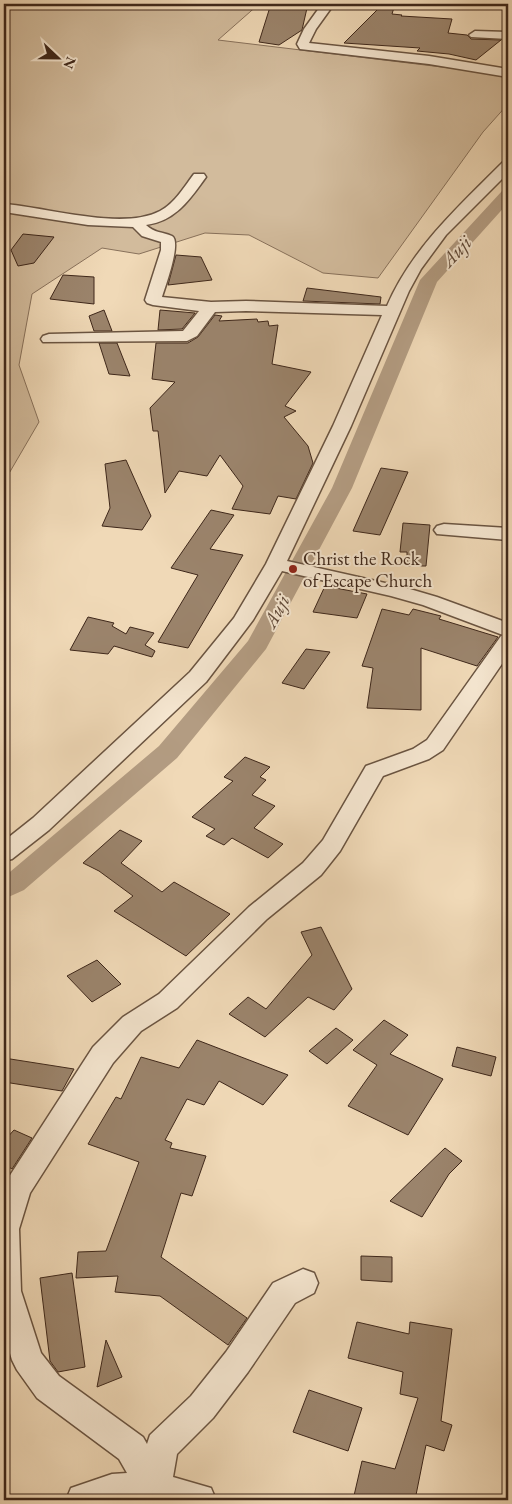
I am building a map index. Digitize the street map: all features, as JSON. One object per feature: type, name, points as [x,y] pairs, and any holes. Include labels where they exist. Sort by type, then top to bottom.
[{"type":"street","points":[[328,4],[310,29],[302,44],[304,46],[429,60],[508,73]]},
{"type":"street","points":[[476,35],[508,36]]},
{"type":"street","points":[[4,853],[40,824],[198,677],[243,620],[280,566],[414,268],[441,232],[508,165]]},
{"type":"street","points":[[4,208],[102,221],[137,223],[152,221],[166,214],[181,202],[199,177]]},
{"type":"street","points":[[137,223],[142,232],[168,240],[166,258],[153,300],[180,305],[211,307],[246,306],[393,312]]},
{"type":"street","points":[[49,339],[187,336],[194,330],[211,307]]},
{"type":"street","points":[[444,530],[508,534]]},
{"type":"street","points":[[280,566],[396,591],[430,601],[508,630]]},
{"type":"street","points":[[154,1488],[131,1448],[48,1387],[28,1360],[6,1291],[4,1229],[17,1189],[103,1055],[132,1024],[168,1001],[258,913],[312,869],[332,845],[374,771],[384,765],[413,759],[436,745],[508,640]]},
{"type":"street","points":[[154,1488],[162,1446],[202,1407],[237,1362],[284,1294],[303,1282]]},
{"type":"street","points":[[83,1500],[112,1490],[154,1488],[198,1500]]},
{"type":"shaded area","points":[[4,4],[259,4],[218,40],[508,75],[508,104],[483,132],[378,278],[323,273],[249,235],[205,233],[139,254],[102,248],[32,294],[19,365],[39,422],[4,482]]},
{"type":"building","points":[[383,4],[395,4],[392,14],[401,16],[452,19],[448,33],[467,35],[471,39],[501,40],[476,60],[449,54],[417,51],[420,48],[344,43]]},
{"type":"building","points":[[270,7],[307,8],[302,30],[279,45],[259,42]]},
{"type":"building","points":[[23,234],[54,237],[34,263],[18,266],[11,250]]},
{"type":"building","points":[[176,255],[201,257],[212,280],[168,285]]},
{"type":"building","points":[[63,275],[94,277],[94,304],[50,299]]},
{"type":"building","points":[[307,288],[381,297],[380,304],[303,301]]},
{"type":"building","points":[[104,310],[112,331],[94,331],[89,316]]},
{"type":"building","points":[[160,310],[195,313],[182,329],[158,330]]},
{"type":"building","points":[[215,315],[222,316],[219,321],[257,319],[258,322],[268,321],[269,326],[278,325],[272,364],[311,372],[285,406],[296,411],[284,417],[308,446],[313,463],[296,499],[278,496],[270,514],[232,509],[243,486],[220,455],[207,476],[179,471],[165,493],[158,431],[153,431],[150,408],[175,382],[152,379],[156,343],[188,343],[198,337]]},
{"type":"building","points":[[99,343],[117,343],[130,376],[109,374]]},
{"type":"building","points":[[126,460],[151,516],[142,530],[102,526],[110,508],[105,464]]},
{"type":"building","points":[[381,468],[408,472],[380,535],[353,531]]},
{"type":"building","points":[[211,510],[234,515],[210,549],[243,555],[188,648],[158,642],[198,575],[171,568]]},
{"type":"building","points":[[403,523],[430,525],[426,566],[407,566],[407,552],[400,552]]},
{"type":"building","points":[[325,586],[367,594],[357,618],[313,612]]},
{"type":"building","points":[[382,609],[409,615],[413,609],[441,616],[439,619],[498,637],[477,666],[421,648],[421,710],[367,708],[373,668],[362,666]]},
{"type":"building","points":[[88,617],[114,623],[112,626],[126,634],[130,627],[154,633],[145,645],[155,651],[152,657],[114,646],[108,654],[70,650]]},
{"type":"building","points":[[306,649],[330,652],[304,689],[282,683]]},
{"type":"building","points":[[245,757],[270,767],[260,777],[266,780],[252,795],[275,806],[254,828],[283,844],[268,858],[232,838],[224,845],[206,836],[215,829],[192,817],[233,781],[224,777]]},
{"type":"building","points":[[120,830],[142,841],[121,863],[162,892],[174,882],[230,914],[186,956],[114,911],[133,896],[99,871],[83,863]]},
{"type":"building","points":[[321,927],[352,989],[334,1010],[308,997],[265,1037],[229,1014],[248,997],[266,1009],[312,955],[301,932]]},
{"type":"building","points":[[97,960],[121,984],[92,1002],[67,976]]},
{"type":"building","points":[[384,1020],[408,1035],[390,1054],[443,1079],[408,1135],[348,1106],[377,1065],[353,1050]]},
{"type":"building","points":[[336,1028],[353,1040],[327,1064],[309,1051]]},
{"type":"building","points":[[197,1040],[288,1075],[263,1105],[219,1081],[204,1105],[187,1099],[165,1140],[172,1143],[170,1148],[206,1156],[192,1196],[181,1193],[161,1257],[247,1318],[228,1345],[160,1296],[115,1292],[118,1276],[76,1278],[78,1252],[106,1251],[139,1162],[88,1144],[116,1097],[121,1099],[141,1057],[179,1068]]},
{"type":"building","points":[[457,1047],[496,1057],[491,1076],[452,1066]]},
{"type":"building","points":[[4,1058],[74,1069],[62,1091],[4,1082]]},
{"type":"building","points":[[14,1130],[32,1138],[12,1169],[4,1164],[4,1141]]},
{"type":"building","points":[[445,1148],[462,1161],[449,1174],[422,1217],[390,1201]]},
{"type":"building","points":[[361,1256],[392,1257],[392,1282],[361,1280]]},
{"type":"building","points":[[72,1273],[85,1367],[58,1372],[50,1361],[40,1278]]},
{"type":"building","points":[[357,1322],[409,1334],[410,1322],[452,1329],[441,1421],[452,1425],[444,1451],[426,1445],[415,1500],[353,1500],[362,1461],[395,1469],[418,1398],[400,1394],[403,1372],[348,1358]]},
{"type":"building","points":[[106,1340],[122,1377],[97,1387]]},
{"type":"building","points":[[309,1390],[362,1408],[348,1451],[293,1432]]},
{"type":"waterway","name":"Auji","points":[[4,889],[14,883],[168,752],[258,644],[342,488],[429,280],[508,194]]},
{"type":"place","name":"Christ the Rock of Escape Church","points":[[293,569]]}]
